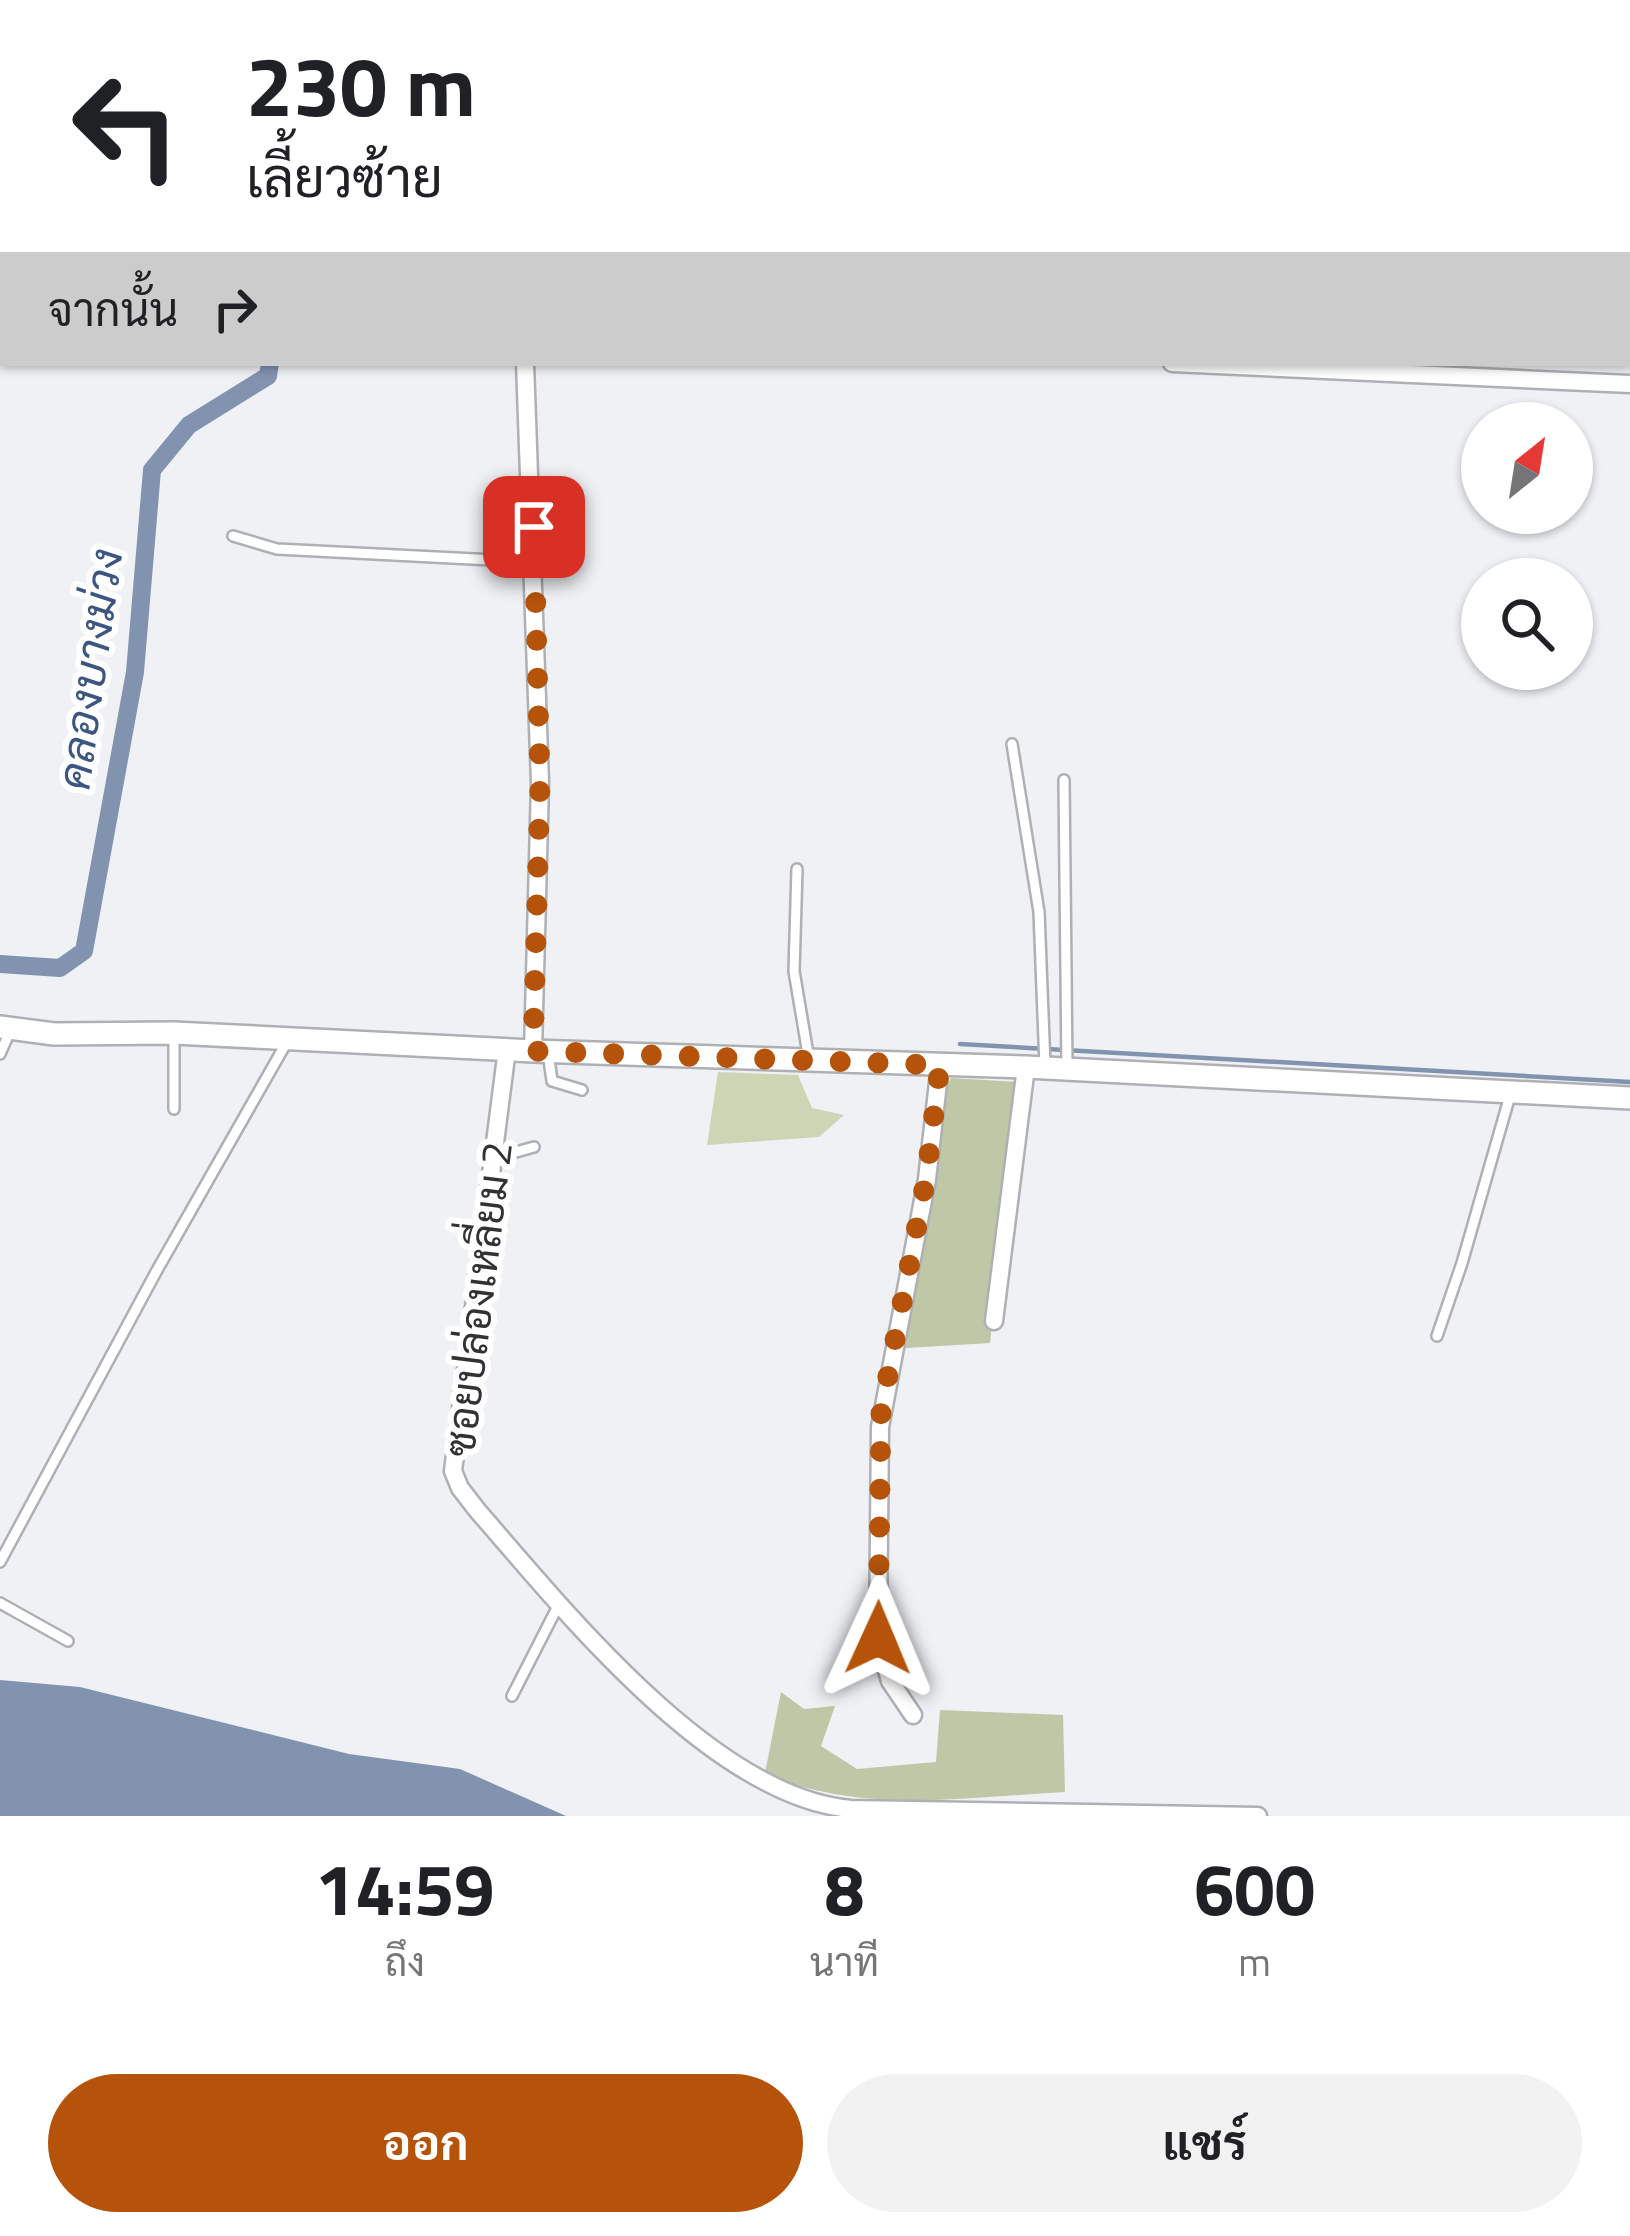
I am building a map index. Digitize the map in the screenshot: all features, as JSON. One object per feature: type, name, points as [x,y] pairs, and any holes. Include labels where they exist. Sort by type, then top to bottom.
[{"type":"street","points":[[525,366],[540,783],[541,1052]]},
{"type":"street","points":[[1308,366],[1630,384]]},
{"type":"street","points":[[6,1028],[54,1034],[174,1034],[541,1052],[1046,1068],[1630,1098]]},
{"type":"street","name":"ซอยปล่องเหลี่ยม 2","points":[[507,1049],[453,1471],[477,1510],[638,1688],[754,1776],[832,1812],[1258,1816]]},
{"type":"street","points":[[914,1715],[890,1681],[878,1638],[880,1426],[926,1179],[940,1065]]},
{"type":"street","points":[[994,1321],[1046,1068]]},
{"type":"lane","points":[[233,536],[277,549],[534,562]]},
{"type":"lane","points":[[1012,743],[1039,912],[1046,1068]]},
{"type":"lane","points":[[1046,1068],[1064,780]]},
{"type":"lane","points":[[796,869],[794,971],[809,1060]]},
{"type":"lane","points":[[0,1054],[6,1028]]},
{"type":"lane","points":[[174,1034],[174,1109]]},
{"type":"lane","points":[[0,1562],[288,1040]]},
{"type":"lane","points":[[541,1052],[552,1081],[582,1090]]},
{"type":"lane","points":[[1436,1336],[1462,1264],[1511,1092]]},
{"type":"lane","points":[[494,1158],[534,1147]]},
{"type":"lane","points":[[0,1603],[68,1640]]},
{"type":"lane","points":[[512,1696],[559,1604]]},
{"type":"green space","points":[[718,1072],[798,1075],[812,1108],[844,1115],[819,1137],[707,1145]]},
{"type":"green space","points":[[951,1078],[1018,1082],[990,1343],[906,1348],[944,1091]]},
{"type":"green space","points":[[781,1692],[804,1709],[835,1706],[821,1746],[857,1769],[936,1762],[940,1710],[1063,1715],[1065,1792],[913,1800],[875,1799],[801,1786],[765,1773]]},
{"type":"water","points":[[0,1680],[80,1687],[349,1754],[460,1769],[566,1816],[0,1816]]},
{"type":"waterway","name":"คลองบางม่วง","points":[[0,964],[60,968],[84,951],[135,672],[152,470],[189,425],[268,376],[270,366]]},
{"type":"waterway","points":[[960,1044],[1630,1082]]},
{"type":"route","points":[[534,527],[540,783],[533,1051],[940,1065],[926,1179],[881,1412],[878,1638]]}]
